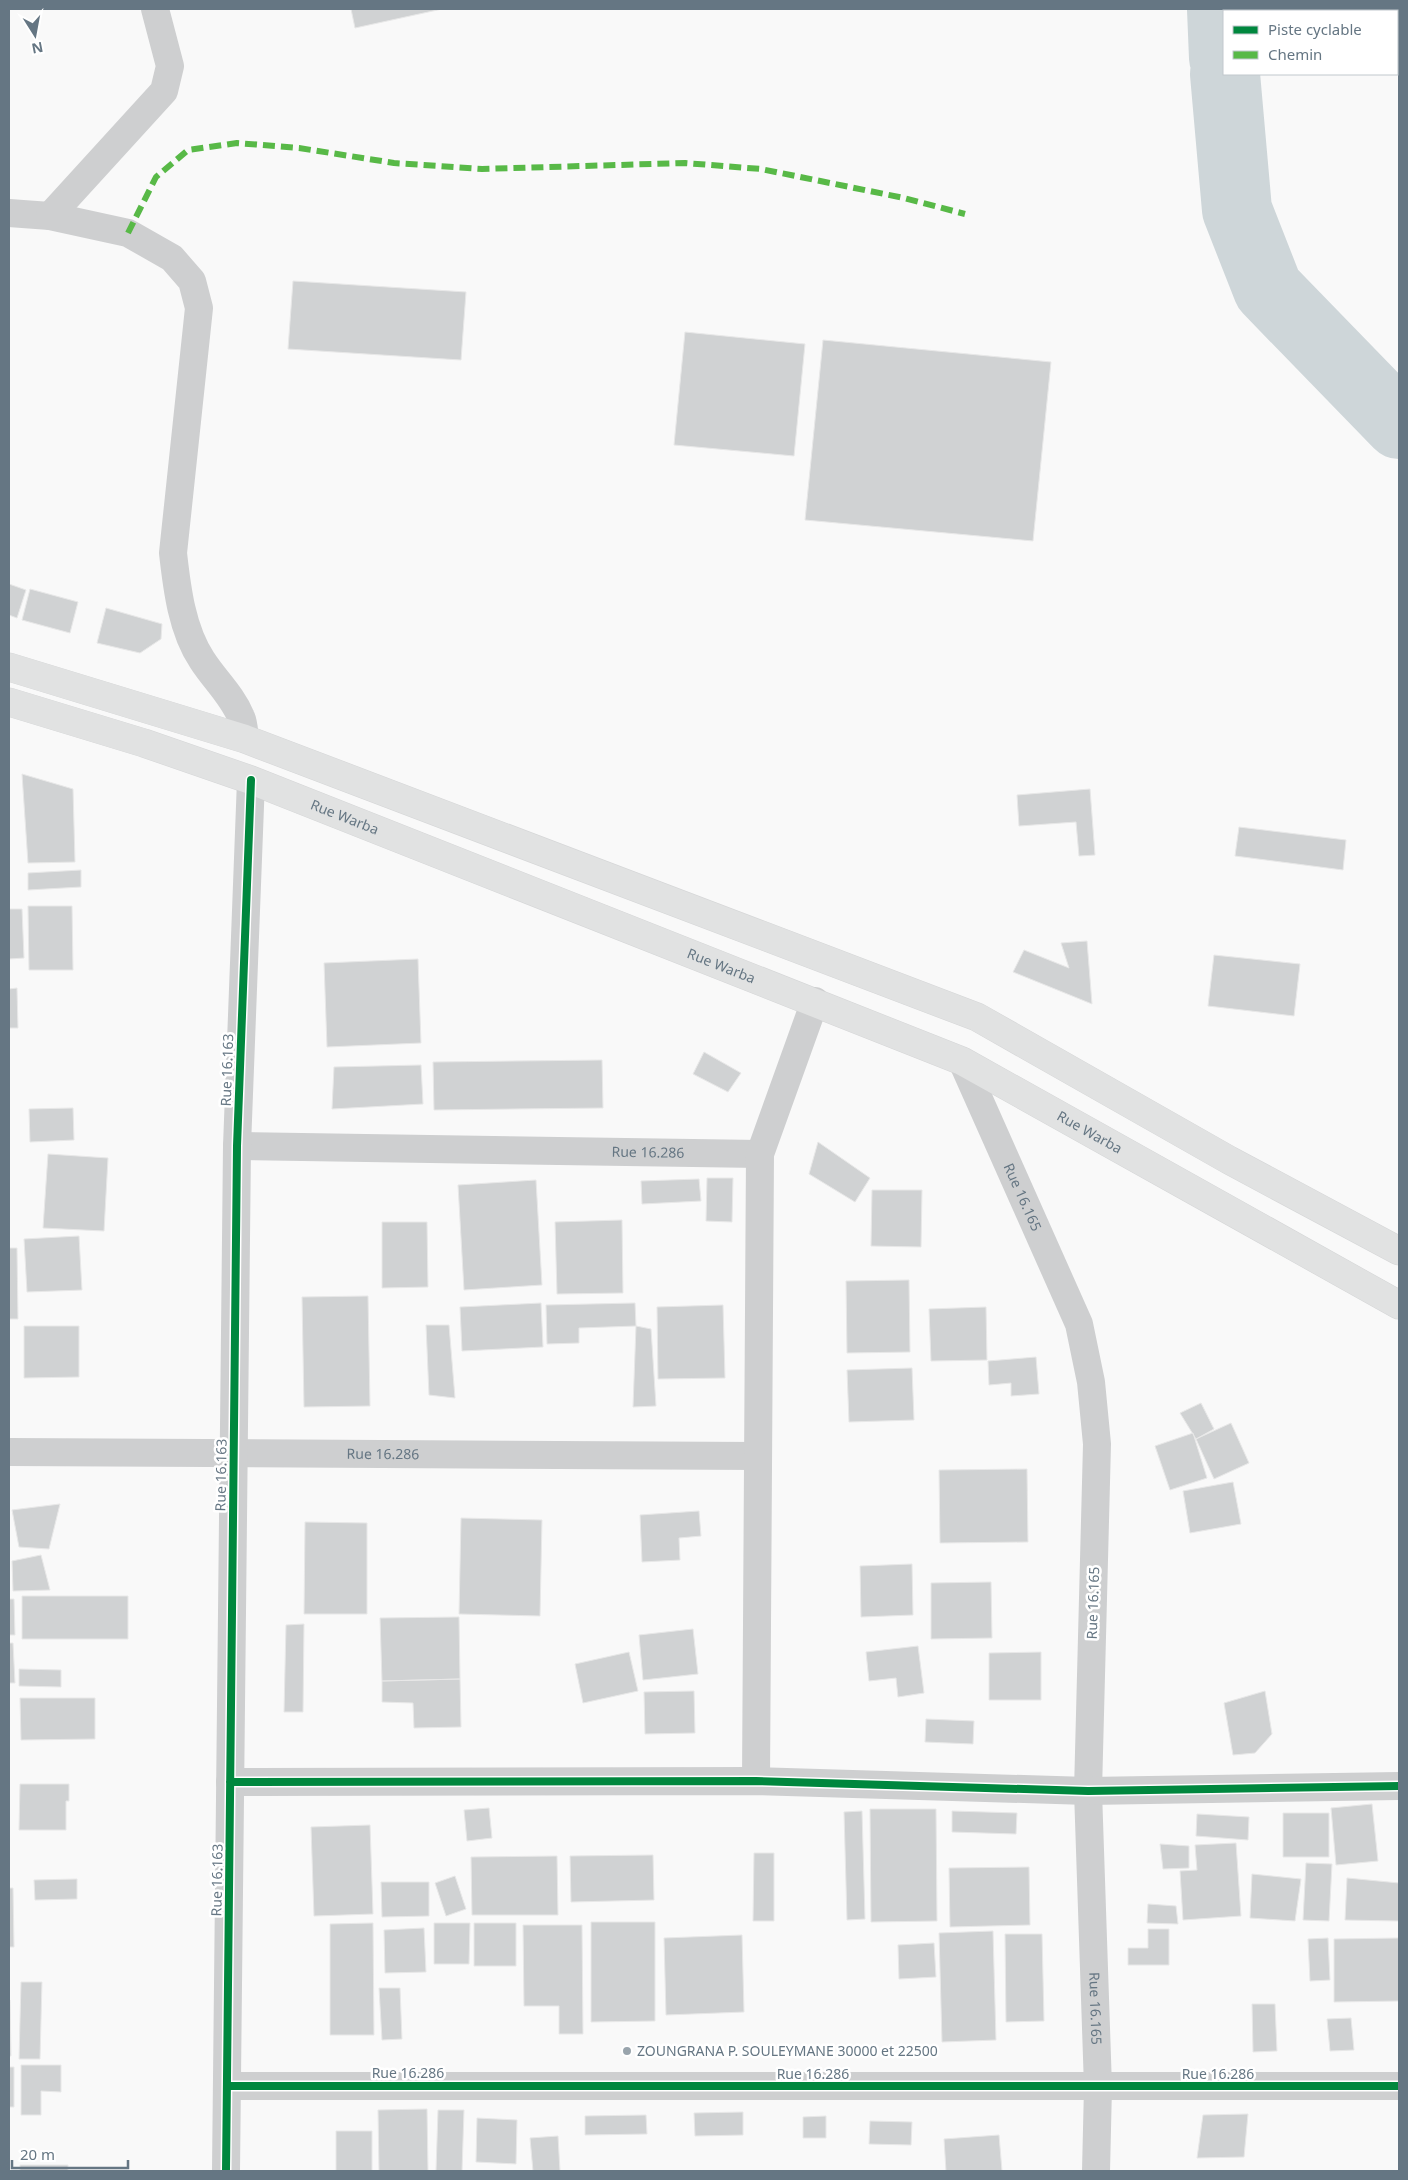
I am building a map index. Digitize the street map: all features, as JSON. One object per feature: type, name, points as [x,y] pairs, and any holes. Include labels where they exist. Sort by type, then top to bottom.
[{"type":"main road","points":[[9,667],[245,740],[977,1017],[1229,1160],[1399,1250]]},
{"type":"main road","name":"Rue Warba","points":[[9,702],[144,743],[251,780],[962,1061],[1399,1305]]},
{"type":"street","points":[[50,216],[164,91],[170,66],[155,9]]},
{"type":"street","points":[[9,213],[50,216],[128,233],[172,258],[192,281],[199,308],[173,553],[177,589],[188,630],[201,660],[224,688],[241,718],[245,740]]},
{"type":"street","name":"Rue 16.163","points":[[226,2171],[237,1146],[251,780]]},
{"type":"street","points":[[756,1781],[760,1154],[814,1002]]},
{"type":"street","name":"Rue 16.165","points":[[962,1061],[1079,1324],[1091,1382],[1097,1444],[1088,1791],[1098,2088],[1096,2171]]},
{"type":"street","name":"Rue 16.286","points":[[237,1146],[760,1154]]},
{"type":"street","name":"Rue 16.286","points":[[9,1452],[758,1456]]},
{"type":"street","points":[[230,1782],[756,1781],[1088,1791],[1399,1786]]},
{"type":"street","name":"Rue 16.286","points":[[227,2086],[1098,2088],[1399,2086]]},
{"type":"building","points":[[351,9],[442,9],[355,28]]},
{"type":"building","points":[[293,281],[466,292],[461,360],[288,349]]},
{"type":"building","points":[[685,332],[805,344],[794,456],[674,445]]},
{"type":"building","points":[[823,340],[1051,362],[1033,541],[805,520]]},
{"type":"building","points":[[9,584],[26,590],[17,618],[9,615]]},
{"type":"building","points":[[30,589],[78,602],[70,633],[22,620]]},
{"type":"building","points":[[106,608],[162,624],[161,639],[140,653],[97,643]]},
{"type":"building","points":[[22,774],[73,789],[75,862],[28,863]]},
{"type":"building","points":[[1090,789],[1095,855],[1079,856],[1076,822],[1019,826],[1017,795]]},
{"type":"building","points":[[1239,827],[1346,840],[1343,870],[1235,856]]},
{"type":"building","points":[[81,870],[81,887],[28,890],[28,873]]},
{"type":"building","points":[[28,906],[72,906],[73,970],[29,970]]},
{"type":"building","points":[[9,909],[22,909],[24,958],[9,959]]},
{"type":"building","points":[[1087,941],[1092,1004],[1013,972],[1024,950],[1069,968],[1061,943]]},
{"type":"building","points":[[1214,955],[1300,964],[1294,1016],[1208,1006]]},
{"type":"building","points":[[418,959],[421,1043],[327,1047],[324,963]]},
{"type":"building","points":[[17,988],[18,1028],[9,1028],[9,989]]},
{"type":"building","points":[[704,1052],[741,1073],[728,1092],[693,1074]]},
{"type":"building","points":[[602,1060],[603,1108],[434,1110],[433,1062]]},
{"type":"building","points":[[421,1065],[423,1104],[332,1109],[334,1067]]},
{"type":"building","points":[[73,1108],[74,1140],[30,1142],[29,1109]]},
{"type":"building","points":[[818,1142],[870,1178],[855,1202],[809,1174]]},
{"type":"building","points":[[48,1154],[108,1158],[104,1231],[43,1228]]},
{"type":"building","points":[[707,1178],[733,1178],[732,1222],[706,1221]]},
{"type":"building","points":[[699,1179],[701,1201],[642,1204],[641,1181]]},
{"type":"building","points":[[536,1180],[542,1285],[464,1290],[458,1185]]},
{"type":"building","points":[[872,1190],[922,1190],[921,1247],[871,1246]]},
{"type":"building","points":[[622,1220],[623,1293],[557,1294],[555,1222]]},
{"type":"building","points":[[382,1222],[427,1222],[428,1287],[382,1288]]},
{"type":"building","points":[[79,1236],[82,1290],[27,1292],[24,1239]]},
{"type":"building","points":[[9,1248],[17,1248],[18,1319],[9,1319]]},
{"type":"building","points":[[909,1280],[910,1352],[847,1353],[846,1281]]},
{"type":"building","points":[[368,1296],[370,1406],[304,1407],[302,1297]]},
{"type":"building","points":[[541,1303],[543,1347],[462,1351],[460,1307]]},
{"type":"building","points":[[635,1303],[636,1326],[579,1328],[579,1343],[547,1344],[546,1305]]},
{"type":"building","points":[[723,1305],[725,1378],[658,1379],[657,1307]]},
{"type":"building","points":[[986,1307],[987,1360],[931,1361],[929,1309]]},
{"type":"building","points":[[426,1325],[449,1325],[455,1398],[429,1395]]},
{"type":"building","points":[[24,1326],[79,1326],[79,1377],[24,1378]]},
{"type":"building","points":[[636,1326],[651,1329],[656,1406],[633,1407]]},
{"type":"building","points":[[1036,1357],[1039,1394],[1011,1396],[1011,1383],[989,1385],[988,1361]]},
{"type":"building","points":[[912,1368],[914,1420],[849,1422],[847,1370]]},
{"type":"building","points":[[1201,1403],[1214,1429],[1196,1439],[1180,1413]]},
{"type":"building","points":[[1231,1423],[1249,1463],[1214,1479],[1196,1439]]},
{"type":"building","points":[[1193,1433],[1207,1478],[1170,1490],[1155,1446]]},
{"type":"building","points":[[1027,1469],[1028,1542],[940,1543],[939,1470]]},
{"type":"building","points":[[1233,1482],[1241,1524],[1190,1533],[1183,1491]]},
{"type":"building","points":[[60,1504],[49,1549],[19,1547],[12,1510]]},
{"type":"building","points":[[699,1511],[701,1536],[679,1538],[680,1560],[642,1562],[640,1515]]},
{"type":"building","points":[[461,1518],[542,1520],[540,1616],[459,1614]]},
{"type":"building","points":[[305,1522],[367,1523],[367,1614],[304,1614]]},
{"type":"building","points":[[41,1555],[50,1590],[13,1591],[12,1561]]},
{"type":"building","points":[[912,1564],[913,1615],[861,1617],[860,1566]]},
{"type":"building","points":[[991,1582],[992,1638],[931,1639],[931,1583]]},
{"type":"building","points":[[22,1596],[128,1596],[128,1639],[22,1639]]},
{"type":"building","points":[[9,1599],[14,1599],[15,1635],[9,1635]]},
{"type":"building","points":[[459,1617],[460,1679],[382,1681],[380,1618]]},
{"type":"building","points":[[304,1624],[303,1712],[284,1712],[286,1625]]},
{"type":"building","points":[[693,1629],[698,1674],[643,1680],[639,1635]]},
{"type":"building","points":[[9,1643],[13,1643],[15,1683],[9,1683]]},
{"type":"building","points":[[918,1646],[924,1693],[898,1697],[896,1678],[869,1681],[866,1652]]},
{"type":"building","points":[[629,1652],[638,1691],[583,1703],[575,1664]]},
{"type":"building","points":[[1041,1652],[1041,1700],[989,1700],[989,1653]]},
{"type":"building","points":[[19,1669],[61,1670],[61,1687],[19,1686]]},
{"type":"building","points":[[460,1679],[461,1727],[414,1728],[413,1703],[382,1702],[382,1681]]},
{"type":"building","points":[[694,1691],[695,1733],[645,1734],[644,1692]]},
{"type":"building","points":[[1265,1691],[1272,1734],[1255,1753],[1233,1755],[1224,1703]]},
{"type":"building","points":[[20,1698],[95,1698],[95,1739],[21,1740]]},
{"type":"building","points":[[926,1719],[974,1721],[973,1744],[925,1742]]},
{"type":"building","points":[[20,1784],[69,1784],[69,1801],[66,1801],[66,1830],[19,1830]]},
{"type":"building","points":[[1372,1804],[1378,1861],[1336,1865],[1331,1808]]},
{"type":"building","points":[[489,1808],[492,1838],[467,1841],[464,1810]]},
{"type":"building","points":[[870,1809],[936,1809],[937,1921],[871,1922]]},
{"type":"building","points":[[862,1811],[865,1919],[847,1920],[844,1812]]},
{"type":"building","points":[[952,1811],[1017,1813],[1016,1834],[952,1832]]},
{"type":"building","points":[[1283,1813],[1329,1813],[1329,1857],[1283,1857]]},
{"type":"building","points":[[1197,1814],[1249,1817],[1248,1840],[1196,1836]]},
{"type":"building","points":[[370,1825],[373,1914],[314,1916],[311,1827]]},
{"type":"building","points":[[1236,1843],[1241,1916],[1183,1920],[1180,1871],[1197,1870],[1195,1845]]},
{"type":"building","points":[[1160,1844],[1189,1846],[1189,1868],[1163,1869]]},
{"type":"building","points":[[754,1853],[774,1853],[774,1921],[753,1921]]},
{"type":"building","points":[[653,1855],[654,1900],[571,1902],[570,1856]]},
{"type":"building","points":[[557,1856],[558,1915],[472,1915],[471,1857]]},
{"type":"building","points":[[1306,1863],[1332,1864],[1329,1921],[1303,1920]]},
{"type":"building","points":[[1029,1867],[1030,1925],[950,1927],[949,1868]]},
{"type":"building","points":[[1252,1874],[1301,1879],[1295,1921],[1250,1918]]},
{"type":"building","points":[[455,1876],[466,1909],[446,1916],[435,1883]]},
{"type":"building","points":[[1347,1878],[1399,1883],[1399,1921],[1345,1920]]},
{"type":"building","points":[[77,1879],[77,1899],[35,1900],[34,1880]]},
{"type":"building","points":[[381,1882],[429,1882],[429,1916],[382,1917]]},
{"type":"building","points":[[9,1888],[13,1888],[14,1947],[9,1947]]},
{"type":"building","points":[[1148,1904],[1176,1906],[1178,1924],[1147,1923]]},
{"type":"building","points":[[591,1922],[655,1922],[655,2021],[591,2022]]},
{"type":"building","points":[[373,1923],[374,2035],[330,2035],[330,1924]]},
{"type":"building","points":[[434,1923],[470,1923],[469,1964],[434,1964]]},
{"type":"building","points":[[474,1923],[516,1923],[516,1966],[474,1966]]},
{"type":"building","points":[[523,1925],[582,1925],[583,2034],[559,2034],[559,2006],[524,2006]]},
{"type":"building","points":[[424,1928],[426,1972],[385,1973],[384,1930]]},
{"type":"building","points":[[1148,1929],[1169,1929],[1169,1965],[1128,1965],[1128,1948],[1148,1948]]},
{"type":"building","points":[[993,1931],[996,2040],[942,2042],[939,1933]]},
{"type":"building","points":[[1005,1934],[1042,1934],[1044,2021],[1006,2022]]},
{"type":"building","points":[[742,1935],[744,2012],[666,2015],[664,1938]]},
{"type":"building","points":[[1328,1938],[1330,1980],[1310,1981],[1308,1939]]},
{"type":"building","points":[[1399,1938],[1399,2001],[1334,2002],[1334,1939]]},
{"type":"building","points":[[934,1943],[936,1977],[899,1979],[898,1945]]},
{"type":"building","points":[[21,1982],[42,1982],[40,2059],[19,2059]]},
{"type":"building","points":[[379,1988],[400,1988],[402,2039],[382,2040]]},
{"type":"building","points":[[10,2000],[11,2056],[9,2056]]},
{"type":"building","points":[[1252,2004],[1275,2004],[1277,2051],[1253,2052]]},
{"type":"building","points":[[1351,2018],[1354,2050],[1330,2051],[1327,2019]]},
{"type":"building","points":[[21,2065],[61,2065],[61,2092],[41,2091],[41,2115],[21,2115]]},
{"type":"building","points":[[9,2067],[14,2067],[14,2107],[9,2107]]},
{"type":"building","points":[[427,2109],[428,2171],[379,2171],[378,2110]]},
{"type":"building","points":[[438,2110],[464,2110],[462,2171],[436,2171]]},
{"type":"building","points":[[743,2112],[743,2135],[695,2136],[694,2113]]},
{"type":"building","points":[[1248,2114],[1244,2157],[1197,2158],[1203,2115]]},
{"type":"building","points":[[646,2115],[647,2134],[585,2135],[585,2116]]},
{"type":"building","points":[[826,2116],[826,2138],[803,2138],[803,2117]]},
{"type":"building","points":[[477,2118],[517,2120],[516,2164],[476,2162]]},
{"type":"building","points":[[870,2121],[912,2122],[911,2145],[869,2144]]},
{"type":"building","points":[[336,2131],[372,2131],[372,2171],[336,2171]]},
{"type":"building","points":[[999,2135],[1002,2171],[946,2171],[944,2139]]},
{"type":"building","points":[[558,2136],[560,2171],[533,2171],[530,2138]]},
{"type":"building","points":[[20,2165],[68,2165],[68,2171],[20,2171]]},
{"type":"waterway","points":[[1222,9],[1223,34]]},
{"type":"waterway","points":[[1225,75],[1237,210],[1268,289],[1399,424]]},
{"type":"marked path","points":[[128,233],[156,177],[188,150],[237,143],[299,148],[394,163],[482,169],[685,163],[761,169],[904,198],[965,214]]},
{"type":"cycle path","points":[[226,2171],[237,1146],[251,780]]},
{"type":"cycle path","points":[[230,1782],[756,1781],[1088,1791],[1399,1786]]},
{"type":"cycle path","points":[[227,2086],[1399,2086]]},
{"type":"place","name":"ZOUNGRANA P. SOULEYMANE 30000 et 22500","points":[[627,2051]]}]
